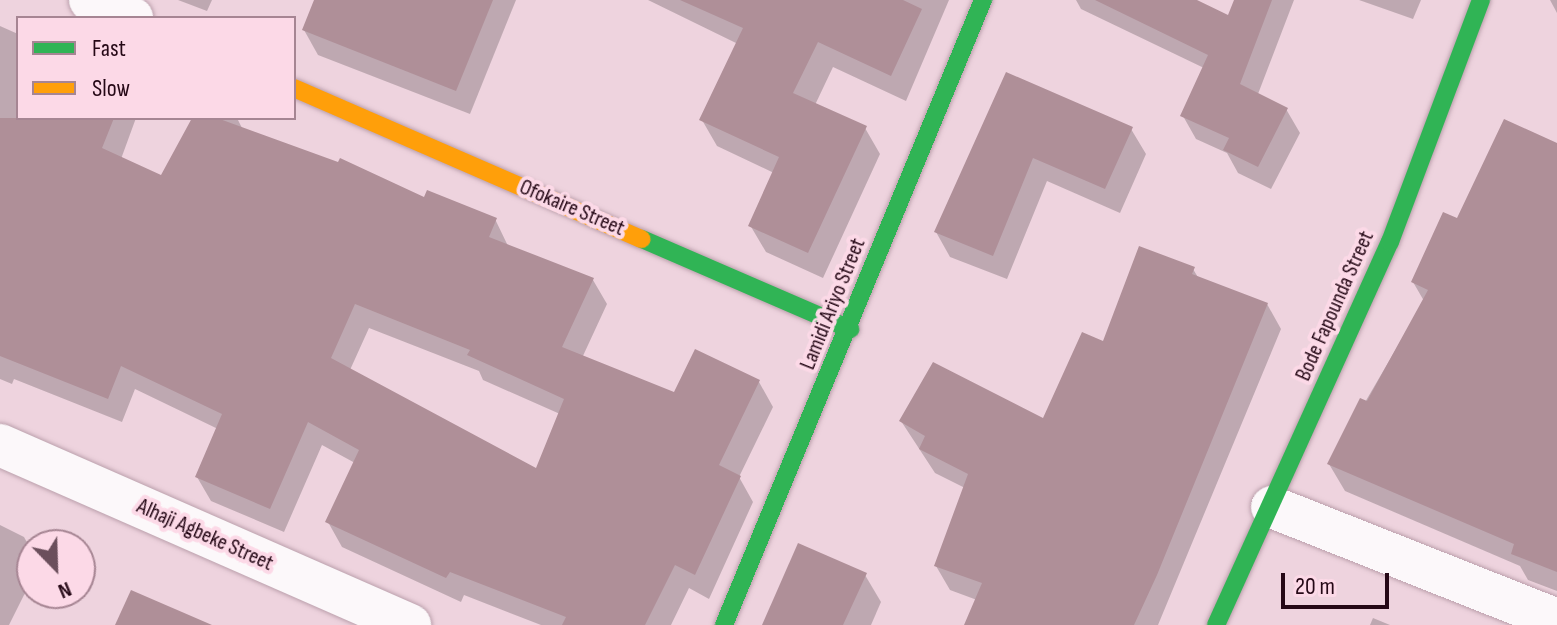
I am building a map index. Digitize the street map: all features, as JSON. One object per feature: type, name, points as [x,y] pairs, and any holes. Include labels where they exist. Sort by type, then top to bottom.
[{"type":"street","points":[[90,0],[127,16]]},
{"type":"street","name":"Lamidi Ariyo Street","points":[[724,625],[850,329],[983,0]]},
{"type":"street","name":"Bode Fapounda Street","points":[[1216,625],[1390,242],[1481,0]]},
{"type":"street","name":"Ofokaire Street","points":[[296,89],[850,329]]},
{"type":"street","name":"Alhaji Agbeke Street","points":[[0,445],[410,625]]},
{"type":"street","points":[[1272,507],[1557,620]]},
{"type":"building","points":[[314,0],[493,0],[456,91],[302,30]]},
{"type":"building","points":[[680,0],[903,0],[922,9],[891,76],[818,42],[793,93],[867,126],[808,253],[748,226],[779,157],[699,120],[743,28]]},
{"type":"building","points":[[1095,0],[1197,0],[1228,15],[1234,0],[1272,0],[1240,84],[1288,108],[1258,167],[1223,150],[1229,138],[1180,116],[1208,55]]},
{"type":"building","points":[[1006,72],[1133,127],[1105,189],[1033,158],[993,256],[934,232]]},
{"type":"building","points":[[0,118],[113,120],[102,148],[161,175],[191,120],[222,120],[338,162],[340,158],[424,197],[427,190],[497,218],[489,237],[594,278],[562,347],[674,392],[695,349],[760,380],[719,465],[741,476],[695,575],[675,565],[645,625],[562,625],[566,617],[450,572],[446,578],[325,522],[359,450],[308,422],[270,509],[195,477],[222,414],[121,366],[108,399],[0,356]],"holes":[[[355,304],[470,350],[467,355],[564,399],[536,468],[331,358]]]},
{"type":"building","points":[[1504,119],[1557,143],[1557,572],[1511,554],[1514,544],[1327,464],[1360,398],[1367,401],[1428,290],[1411,282],[1443,212],[1457,218]]},
{"type":"building","points":[[1139,246],[1195,267],[1192,274],[1268,303],[1134,625],[964,625],[982,583],[934,566],[968,474],[919,449],[925,436],[899,421],[933,362],[1043,418],[1082,332],[1103,341]]},
{"type":"building","points":[[798,543],[867,573],[843,625],[762,625]]},
{"type":"building","points":[[131,590],[212,625],[115,625]]},
{"type":"traffic: fast","points":[[724,625],[983,0]]},
{"type":"traffic: fast","points":[[1216,625],[1390,242],[1481,0]]},
{"type":"traffic: fast","points":[[642,239],[850,329]]},
{"type":"traffic: slow","points":[[296,89],[642,239]]}]
